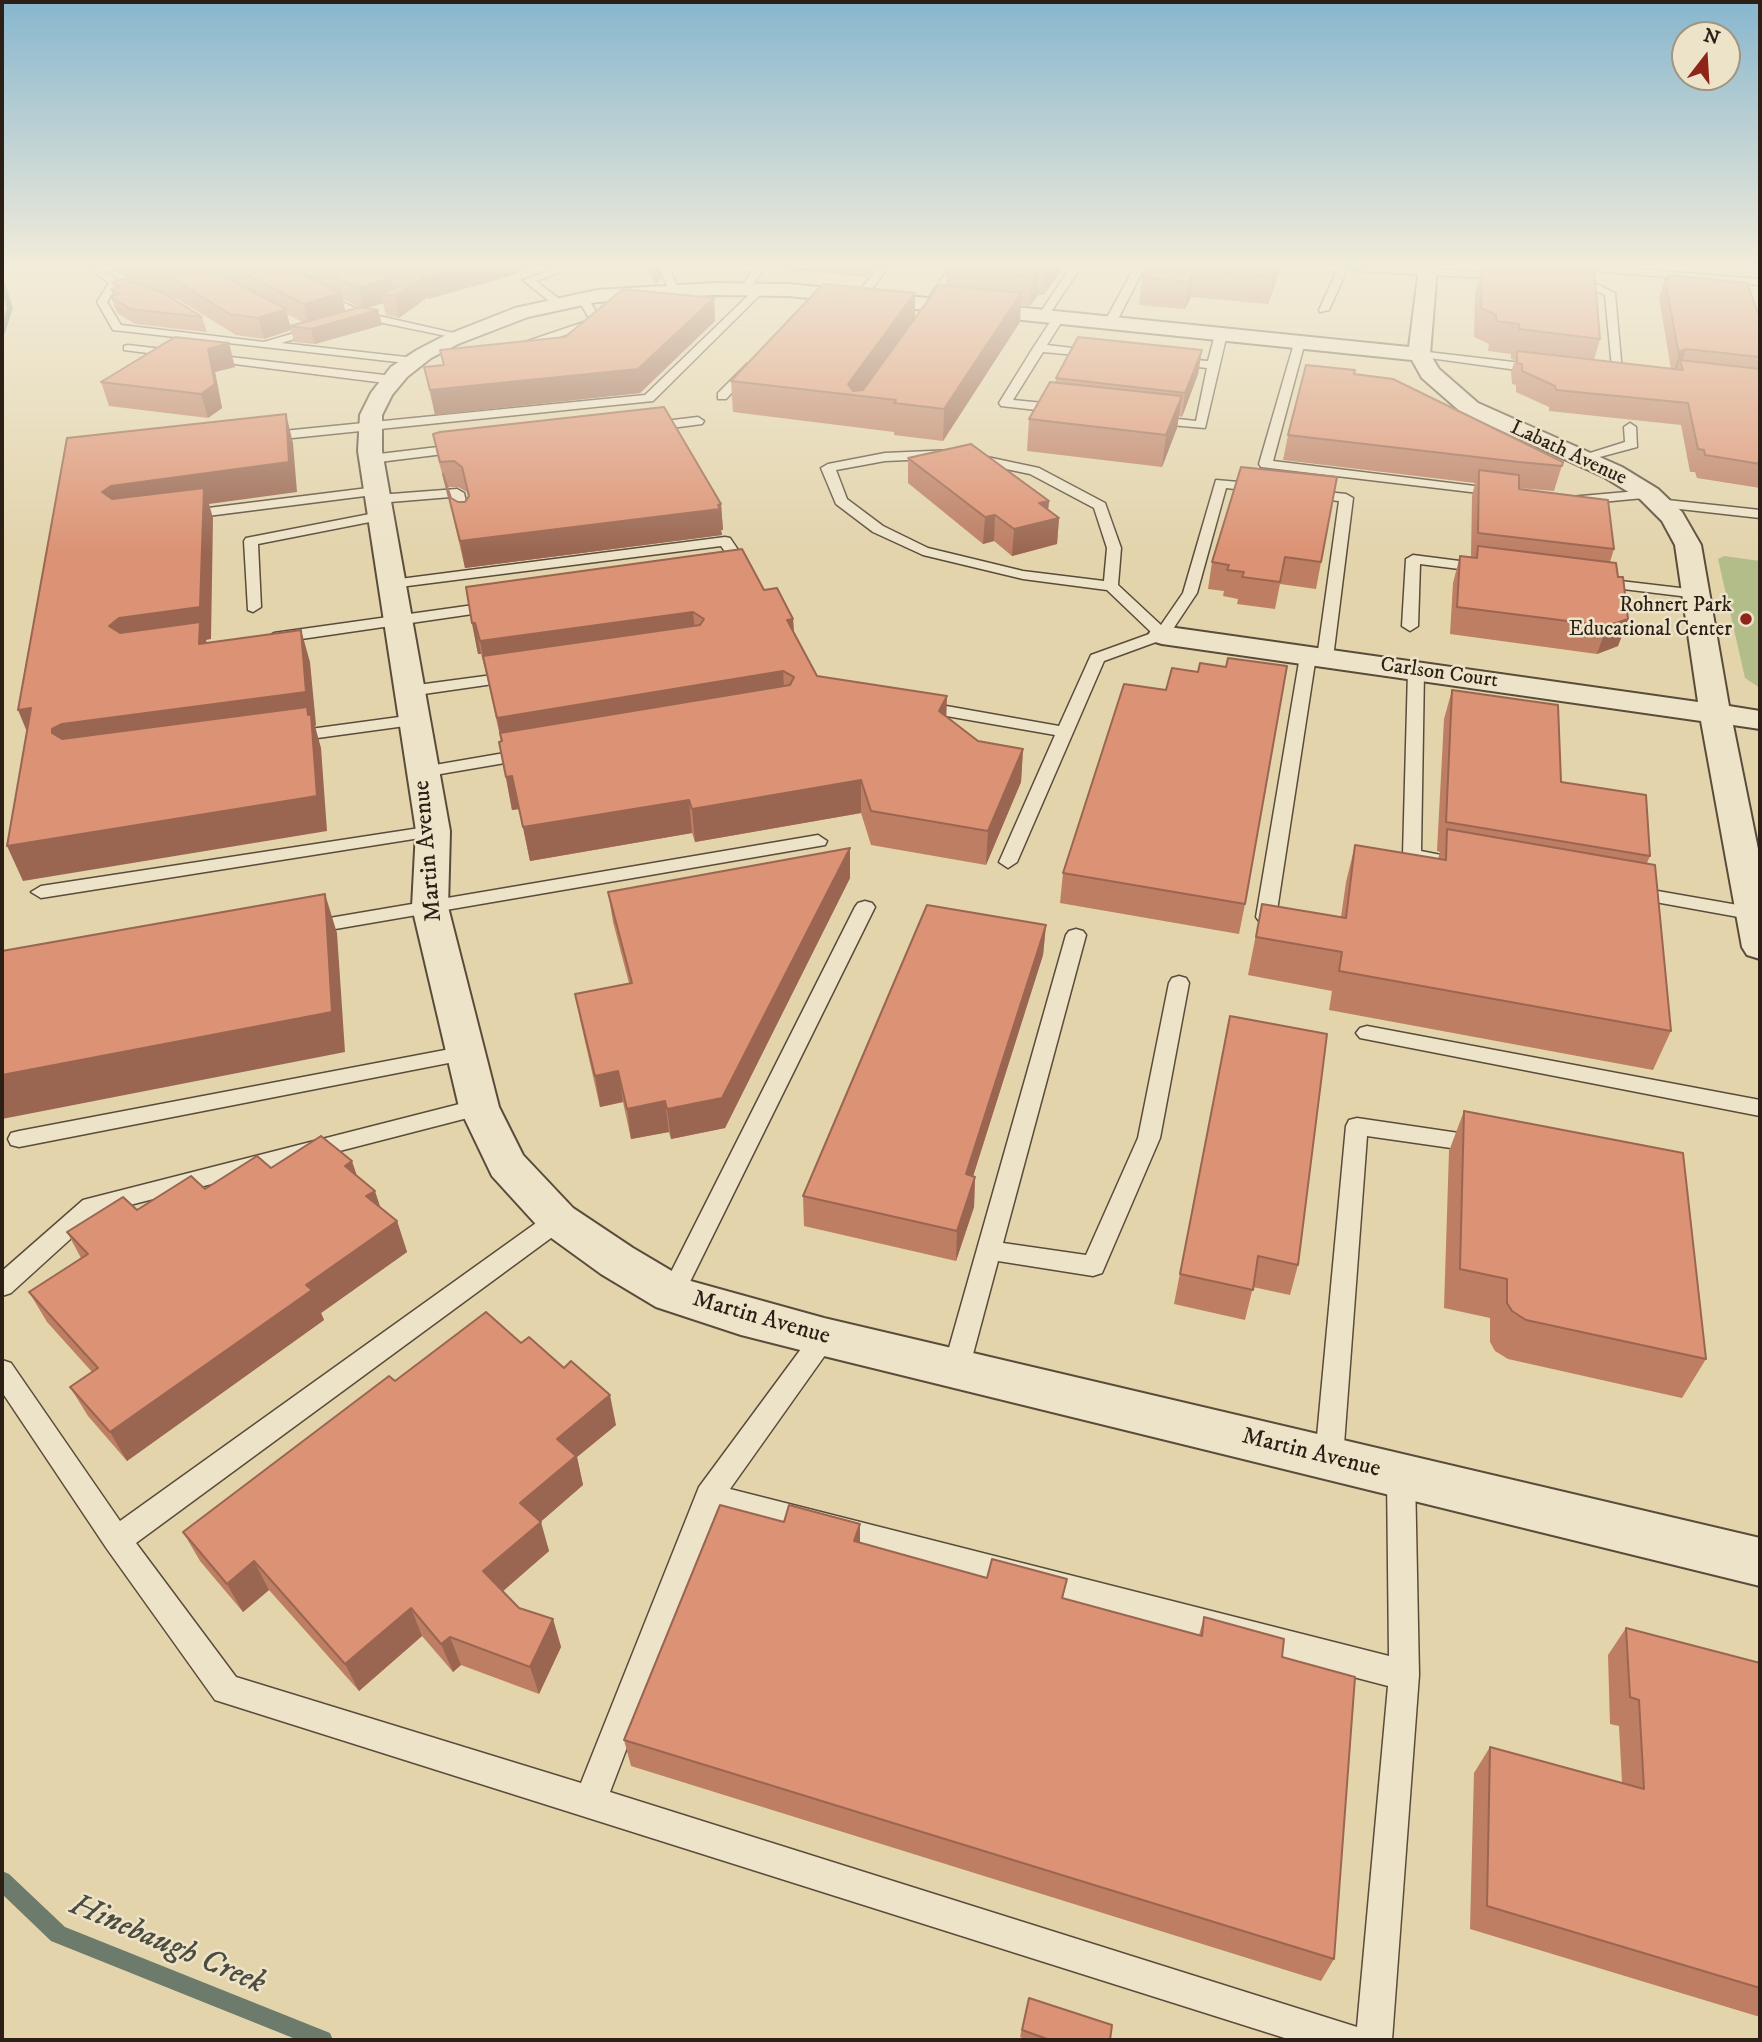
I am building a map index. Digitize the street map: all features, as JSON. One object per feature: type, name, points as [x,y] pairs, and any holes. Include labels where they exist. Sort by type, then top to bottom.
[{"type":"street","points":[[375,479],[371,415],[423,363]]},
{"type":"street","name":"Labath Avenue","points":[[1424,363],[1430,373],[1470,408],[1614,472],[1653,499],[1673,517],[1688,545],[1760,947]]},
{"type":"street","name":"Martin Avenue","points":[[375,479],[433,831],[430,907],[479,1107],[507,1165],[558,1220],[617,1261],[672,1294],[741,1316],[1760,1562]]},
{"type":"street","name":"Carlson Court","points":[[1162,635],[1760,720]]},
{"type":"lane","points":[[163,518],[375,479],[649,398],[681,363]]},
{"type":"lane","points":[[722,396],[754,363]]},
{"type":"lane","points":[[1027,363],[1005,403],[1084,412]]},
{"type":"lane","points":[[1136,418],[1201,425],[1214,363]]},
{"type":"lane","points":[[1293,363],[1266,464],[1512,495]]},
{"type":"lane","points":[[1493,363],[1555,371]]},
{"type":"lane","points":[[1582,374],[1595,376],[1618,370],[1617,363]]},
{"type":"lane","points":[[630,429],[698,421]]},
{"type":"lane","points":[[1581,458],[1632,444],[1630,427]]},
{"type":"lane","points":[[253,438],[375,479],[457,493],[464,522]]},
{"type":"lane","points":[[253,607],[251,541],[375,479],[480,446]]},
{"type":"lane","points":[[1111,586],[1114,548],[1100,506],[1034,471],[954,454],[885,457],[828,468],[841,501],[878,529],[923,551],[1023,575],[1111,586],[1162,635]]},
{"type":"lane","points":[[1008,862],[1097,657],[1162,635],[1190,593],[1220,483],[1346,498],[1266,917]]},
{"type":"lane","points":[[1553,500],[1653,499],[1760,514]]},
{"type":"lane","points":[[392,584],[725,541],[747,572],[734,574]]},
{"type":"lane","points":[[1410,626],[1413,559],[1494,569]]},
{"type":"lane","points":[[1576,579],[1697,594]]},
{"type":"lane","points":[[264,639],[505,606]]},
{"type":"lane","points":[[1416,671],[1412,855],[1453,862]]},
{"type":"lane","points":[[275,739],[532,674]]},
{"type":"lane","points":[[896,702],[1064,732]]},
{"type":"lane","points":[[423,772],[544,751]]},
{"type":"lane","points":[[41,892],[433,831]]},
{"type":"lane","points":[[283,932],[818,841]]},
{"type":"lane","points":[[1604,888],[1755,914]]},
{"type":"lane","points":[[672,1294],[865,907]]},
{"type":"lane","points":[[956,1369],[1076,935]]},
{"type":"lane","points":[[989,1250],[1093,1266],[1149,1138],[1179,983]]},
{"type":"lane","points":[[1367,1033],[1760,1108]]},
{"type":"lane","points":[[19,1139],[466,1054]]},
{"type":"lane","points":[[2,1286],[91,1206],[479,1107]]},
{"type":"lane","points":[[1329,1458],[1357,1126],[1506,1148]]},
{"type":"lane","points":[[117,1540],[558,1220]]},
{"type":"lane","points":[[590,1802],[709,1496],[824,1337]]},
{"type":"lane","points":[[2,1371],[117,1540],[226,1689],[1346,2040]]},
{"type":"lane","points":[[1374,2040],[1404,1675],[1401,1475]]},
{"type":"lane","points":[[709,1496],[1404,1675]]},
{"type":"green space","points":[[1724,556],[1760,561],[1760,688],[1745,678],[1718,559]]},
{"type":"building","points":[[132,363],[211,363],[215,384],[201,394],[101,382]]},
{"type":"building","points":[[644,363],[638,369],[430,390],[424,367]]},
{"type":"building","points":[[748,363],[863,363],[848,384],[853,391],[863,390],[882,363],[974,363],[944,409],[894,403],[896,400],[731,381]]},
{"type":"building","points":[[1064,363],[1197,363],[1185,393],[1056,378]]},
{"type":"building","points":[[1518,363],[1624,363],[1683,370],[1681,363],[1709,363],[1760,369],[1760,464],[1705,455],[1704,450],[1698,449],[1688,403],[1556,390],[1555,386],[1522,371],[1522,364]]},
{"type":"building","points":[[1306,365],[1355,370],[1354,374],[1393,379],[1563,462],[1562,466],[1288,435]]},
{"type":"building","points":[[1050,382],[1182,396],[1166,435],[1029,419]]},
{"type":"building","points":[[664,407],[721,504],[718,505],[720,509],[460,541],[443,474],[451,498],[465,502],[469,496],[462,467],[454,461],[440,462],[433,434]]},
{"type":"building","points":[[286,414],[289,462],[111,486],[102,492],[112,499],[204,488],[200,607],[119,618],[109,626],[120,633],[200,622],[199,644],[301,630],[306,692],[62,724],[52,729],[52,733],[62,739],[307,707],[308,715],[311,714],[317,796],[7,846],[31,708],[18,710],[67,438]]},
{"type":"building","points":[[971,444],[1049,501],[1039,503],[1059,518],[1014,529],[995,515],[985,517],[908,458]]},
{"type":"building","points":[[1241,467],[1337,477],[1321,562],[1285,557],[1280,582],[1242,577],[1244,572],[1227,570],[1229,565],[1212,562]]},
{"type":"building","points":[[1479,470],[1519,475],[1519,489],[1608,500],[1614,549],[1478,533]]},
{"type":"building","points":[[1478,546],[1616,563],[1618,577],[1623,577],[1628,619],[1607,626],[1457,607],[1460,556],[1477,558]]},
{"type":"building","points":[[742,549],[764,590],[777,588],[793,619],[787,620],[817,676],[947,696],[939,711],[978,741],[1023,749],[988,831],[871,811],[861,780],[692,809],[689,800],[523,827],[512,776],[506,777],[499,742],[502,741],[500,733],[790,685],[794,677],[783,671],[497,718],[483,656],[700,625],[704,619],[693,612],[480,641],[475,623],[472,623],[466,587]]},
{"type":"building","points":[[1228,658],[1287,666],[1245,904],[1063,873],[1124,684],[1166,690],[1172,668],[1198,672],[1200,663],[1226,667]]},
{"type":"building","points":[[1452,690],[1558,705],[1561,782],[1646,795],[1650,856],[1446,822]]},
{"type":"building","points":[[1447,829],[1655,865],[1671,1031],[1339,971],[1342,952],[1256,937],[1262,904],[1346,918],[1355,845],[1446,860]]},
{"type":"building","points":[[850,848],[722,1098],[667,1109],[665,1101],[627,1109],[618,1071],[595,1076],[575,994],[632,983],[608,892]]},
{"type":"building","points":[[325,894],[332,1012],[2,1075],[2,951]]},
{"type":"building","points":[[927,905],[1046,925],[966,1174],[975,1177],[957,1231],[803,1196]]},
{"type":"building","points":[[1230,1016],[1327,1034],[1298,1265],[1258,1256],[1253,1290],[1180,1274]]},
{"type":"building","points":[[1464,1111],[1683,1153],[1706,1359],[1526,1320],[1512,1311],[1507,1303],[1507,1279],[1460,1269]]},
{"type":"building","points":[[321,1136],[352,1161],[345,1166],[375,1191],[366,1196],[397,1221],[306,1285],[312,1290],[110,1432],[70,1387],[98,1368],[29,1292],[88,1254],[67,1232],[123,1197],[137,1210],[191,1176],[205,1189],[257,1156],[271,1168]]},
{"type":"building","points":[[486,1312],[521,1343],[529,1337],[564,1368],[571,1361],[610,1395],[557,1439],[576,1456],[520,1503],[541,1522],[483,1571],[519,1608],[553,1619],[530,1667],[450,1637],[441,1644],[411,1608],[345,1664],[254,1561],[227,1584],[183,1532],[389,1376],[395,1381]]},
{"type":"building","points":[[720,1505],[784,1522],[789,1505],[860,1524],[854,1541],[987,1578],[992,1559],[1067,1579],[1062,1598],[1202,1636],[1204,1617],[1284,1639],[1282,1657],[1355,1677],[1334,1959],[624,1740]]},
{"type":"building","points":[[1626,1628],[1760,1663],[1760,1988],[1487,1906],[1490,1747],[1644,1789],[1639,1700],[1630,1697]]},
{"type":"building","points":[[1029,1998],[1112,2025],[1110,2040],[1050,2040],[1022,2030]]},
{"type":"waterway","name":"Hinebaugh Creek","points":[[2,1881],[58,1934],[323,2040]]},
{"type":"place","name":"Rohnert Park Educational Center","points":[[1746,619]]}]
